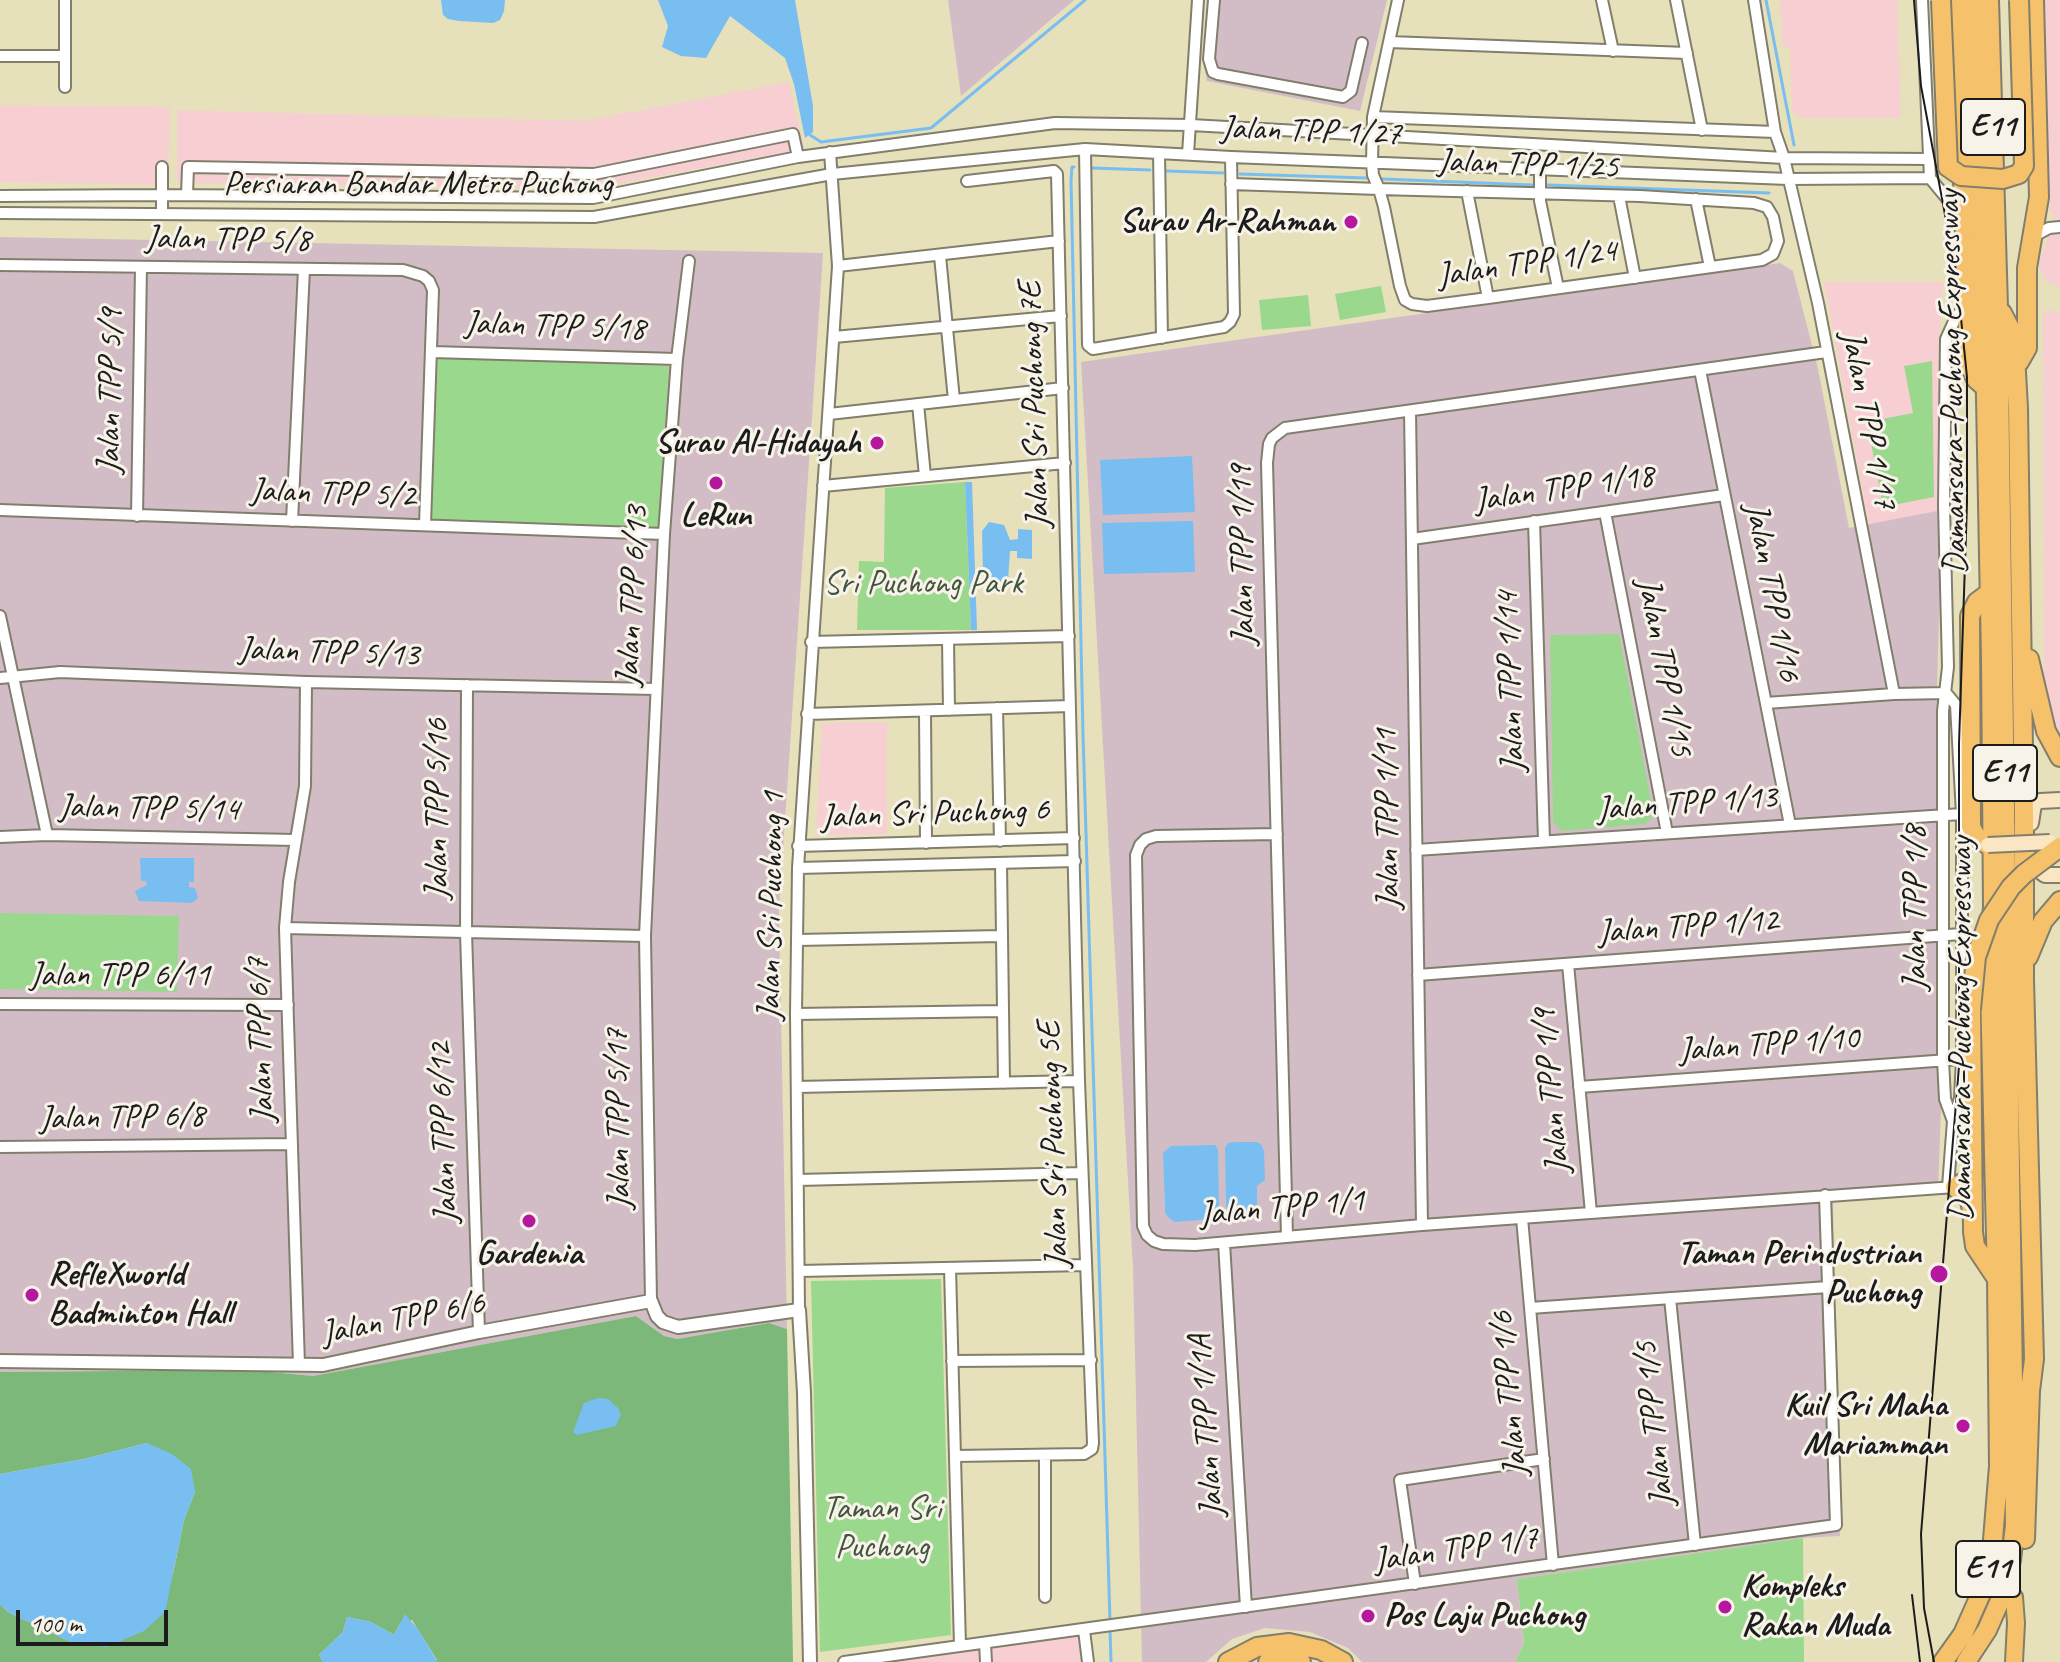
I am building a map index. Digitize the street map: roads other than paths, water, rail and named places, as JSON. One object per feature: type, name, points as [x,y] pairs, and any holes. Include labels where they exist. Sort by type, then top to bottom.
[{"type":"highway","points":[[1941,0],[1946,163],[1951,172],[1961,176],[2003,179],[2019,174],[2024,166],[2032,2]]},
{"type":"highway","points":[[1957,0],[1969,364],[1976,379],[1986,388]]},
{"type":"highway","name":"Damansara–Puchong Expressway","points":[[1943,1662],[1963,1634],[1983,1589],[1992,1552],[1999,1466],[1989,963],[1993,907],[1986,388],[1974,0]]},
{"type":"highway","name":"Damansara–Puchong Expressway","points":[[1966,1662],[1998,1608],[2006,1585],[2013,1550],[2015,1426],[1998,307],[1989,0]]},
{"type":"highway","points":[[2016,365],[2023,359],[2027,348],[2027,268],[2039,197],[2032,2]]},
{"type":"highway","points":[[1998,307],[2014,336],[2016,365],[2024,980],[2034,1359],[2030,1391]]},
{"type":"highway","points":[[1988,845],[1976,836],[1971,827],[1970,616],[1977,602],[1989,593]]},
{"type":"highway","points":[[2021,647],[2028,656],[2046,731],[2060,757]]},
{"type":"highway","points":[[1997,1279],[1975,1246],[1973,1217],[1971,1042],[1976,957],[1989,920],[2011,887],[2060,844]]},
{"type":"highway","points":[[2024,980],[2037,934],[2043,921],[2060,901]]},
{"type":"highway","points":[[1952,1187],[1968,1180],[1972,1170]]},
{"type":"highway","points":[[1952,1187],[1970,1200],[1973,1217]]},
{"type":"highway","name":"E11","points":[[1980,1662],[2005,1622],[2014,1597],[2026,1528],[2030,1391],[2024,1359],[2021,1257],[2012,1240]]},
{"type":"highway","points":[[1228,1662],[1246,1651],[1278,1643],[1311,1647],[1342,1662]]},
{"type":"highway","points":[[1268,1662],[1301,1662]]},
{"type":"main road","points":[[2060,800],[2034,804],[2031,855],[2037,869],[2045,875],[2060,875]]},
{"type":"main road","points":[[1988,845],[2060,844]]},
{"type":"main road","points":[[2014,1597],[2014,1662]]},
{"type":"street","points":[[65,0],[65,87]]},
{"type":"street","points":[[1188,154],[1198,0]]},
{"type":"street","points":[[1214,0],[1209,59],[1213,72],[1336,97],[1348,95],[1362,43]]},
{"type":"street","points":[[1379,189],[1372,163],[1371,135],[1398,0]]},
{"type":"street","points":[[1602,0],[1613,51]]},
{"type":"street","points":[[1676,0],[1702,130]]},
{"type":"street","name":"Jalan TPP 1/17","points":[[1754,0],[1775,132],[1784,158],[1826,352],[1894,694]]},
{"type":"street","points":[[1922,0],[1930,178],[1965,220]]},
{"type":"street","points":[[1389,42],[1687,53]]},
{"type":"street","points":[[0,56],[65,56]]},
{"type":"street","name":"Jalan TPP 1/27","points":[[1373,117],[1775,132]]},
{"type":"street","name":"Jalan TPP 1/27","points":[[830,152],[1055,123],[1191,125],[1784,158],[1929,159]]},
{"type":"street","points":[[187,195],[188,167],[594,174],[793,134],[798,157]]},
{"type":"street","points":[[1085,149],[1088,345],[1093,349],[1224,327],[1230,322],[1234,314],[1231,157]]},
{"type":"street","name":"Jalan TPP 1/27","points":[[832,174],[1085,149],[1788,179],[1930,178]]},
{"type":"street","name":"Persiaran Bandar Metro Puchong","points":[[0,196],[593,198],[830,152]]},
{"type":"street","name":"Jalan Sri Puchong 1","points":[[810,1662],[804,1393],[799,1310],[798,846],[838,266],[830,152]]},
{"type":"street","points":[[1159,153],[1162,338]]},
{"type":"street","points":[[162,167],[162,214]]},
{"type":"street","points":[[1540,169],[1540,193],[1558,288]]},
{"type":"street","name":"Jalan Sri Puchong 7E","points":[[967,181],[1056,172],[1070,706]]},
{"type":"street","name":"Persiaran Bandar Metro Puchong","points":[[0,213],[594,217],[832,174]]},
{"type":"street","name":"Jalan TPP 1/25","points":[[1231,184],[1754,203],[1767,207],[1773,217],[1778,241],[1770,257]]},
{"type":"street","name":"Jalan TPP 1/24","points":[[1379,189],[1400,286],[1405,300],[1412,304],[1427,306],[1488,298],[1770,257]]},
{"type":"street","points":[[1467,191],[1488,298]]},
{"type":"street","points":[[1619,196],[1635,278]]},
{"type":"street","points":[[1696,199],[1710,267]]},
{"type":"street","points":[[2034,236],[2049,228],[2060,227]]},
{"type":"street","points":[[838,266],[1059,241]]},
{"type":"street","points":[[940,256],[954,400]]},
{"type":"street","name":"Jalan TPP 6/13","points":[[645,936],[664,534],[677,359],[689,261]]},
{"type":"street","name":"Jalan TPP 5/8","points":[[0,265],[414,271],[429,281],[433,290],[432,352]]},
{"type":"street","name":"Jalan TPP 5/9","points":[[137,516],[141,267]]},
{"type":"street","points":[[292,521],[304,269]]},
{"type":"street","points":[[1766,703],[1946,693],[1946,339],[1956,317],[1967,303]]},
{"type":"street","points":[[834,337],[1061,316]]},
{"type":"street","points":[[425,525],[432,352]]},
{"type":"street","name":"Jalan TPP 5/18","points":[[432,352],[677,359]]},
{"type":"street","name":"Jalan TPP 1/19","points":[[1287,1236],[1269,444],[1277,432],[1285,428],[1826,352]]},
{"type":"street","name":"Jalan TPP 1/16","points":[[1700,370],[1790,825]]},
{"type":"street","points":[[829,414],[1063,388]]},
{"type":"street","points":[[918,404],[925,476]]},
{"type":"street","name":"Jalan TPP 1/11","points":[[1410,411],[1422,1225]]},
{"type":"street","points":[[823,486],[1065,463]]},
{"type":"street","name":"Jalan TPP 1/18","points":[[1412,539],[1724,495]]},
{"type":"street","name":"Jalan TPP 5/2","points":[[0,510],[664,534]]},
{"type":"street","name":"Jalan TPP 1/15","points":[[1605,512],[1667,833]]},
{"type":"street","name":"Jalan TPP 1/14","points":[[1534,521],[1544,841]]},
{"type":"street","points":[[0,616],[47,835]]},
{"type":"street","points":[[811,642],[1069,636]]},
{"type":"street","points":[[948,639],[949,710]]},
{"type":"street","name":"Jalan TPP 5/13","points":[[0,678],[60,672],[306,682],[656,689]]},
{"type":"street","points":[[285,928],[287,892],[307,759],[306,682]]},
{"type":"street","name":"Jalan TPP 5/16","points":[[466,933],[467,685]]},
{"type":"street","name":"Jalan TPP 1/8","points":[[1946,693],[1956,705],[1962,814],[1962,1059],[1960,1098],[1953,1121],[1952,1187]]},
{"type":"street","name":"Jalan TPP 1/8","points":[[1946,693],[1943,711],[1943,1060],[1945,1099],[1953,1121]]},
{"type":"street","points":[[807,714],[1070,706]]},
{"type":"street","name":"Jalan Sri Puchong 5E","points":[[1045,1455],[1084,1454],[1092,1449],[1070,706]]},
{"type":"street","points":[[997,708],[1000,841]]},
{"type":"street","points":[[925,711],[926,843]]},
{"type":"street","name":"Jalan TPP 1/13","points":[[1416,850],[1962,814]]},
{"type":"street","name":"Jalan TPP 1/1","points":[[1277,834],[1156,836],[1146,839],[1136,855],[1143,1226],[1147,1235],[1163,1244],[1224,1243],[1422,1225],[1952,1187]]},
{"type":"street","name":"Jalan TPP 5/14","points":[[0,837],[47,835],[296,840]]},
{"type":"street","name":"Jalan Sri Puchong 6","points":[[798,846],[1074,838]]},
{"type":"street","points":[[798,868],[1075,861]]},
{"type":"street","points":[[1001,863],[1004,1083]]},
{"type":"street","name":"Jalan TPP 6/7","points":[[299,1365],[285,928],[645,936]]},
{"type":"street","name":"Jalan TPP 6/12","points":[[466,933],[479,1332]]},
{"type":"street","name":"Jalan TPP 1/12","points":[[1418,975],[1961,934]]},
{"type":"street","name":"Jalan TPP 5/17","points":[[645,936],[651,1301]]},
{"type":"street","points":[[797,940],[1001,936]]},
{"type":"street","name":"Jalan TPP 1/9","points":[[1568,964],[1591,1213]]},
{"type":"street","name":"Jalan TPP 6/11","points":[[0,1004],[288,1005]]},
{"type":"street","points":[[796,1014],[1002,1011]]},
{"type":"street","name":"Jalan TPP 1/10","points":[[1579,1087],[1962,1059]]},
{"type":"street","points":[[797,1087],[1079,1081]]},
{"type":"street","name":"Jalan TPP 6/8","points":[[0,1147],[292,1144]]},
{"type":"street","points":[[798,1180],[1082,1173]]},
{"type":"street","points":[[1530,1308],[1828,1287],[1825,1195]]},
{"type":"street","name":"Jalan TPP 1/6","points":[[1522,1218],[1553,1565]]},
{"type":"street","name":"Jalan TPP 1/1A","points":[[1224,1243],[1246,1607]]},
{"type":"street","points":[[799,1271],[1086,1265]]},
{"type":"street","points":[[950,1268],[960,1646]]},
{"type":"street","name":"Jalan TPP 1/7","points":[[844,1662],[878,1660],[960,1646],[1836,1525],[1828,1287]]},
{"type":"street","name":"Jalan TPP 1/5","points":[[1670,1298],[1695,1545]]},
{"type":"street","points":[[651,1301],[663,1322],[678,1327],[799,1310]]},
{"type":"street","name":"Jalan TPP 6/6","points":[[0,1361],[323,1365],[479,1332],[651,1301]]},
{"type":"street","points":[[952,1361],[1091,1360]]},
{"type":"street","points":[[955,1456],[1045,1455],[1045,1597]]},
{"type":"street","points":[[1415,1584],[1400,1480],[1544,1459]]},
{"type":"street","points":[[1087,1630],[1088,1662]]},
{"type":"street","points":[[985,1643],[986,1662]]},
{"type":"water","points":[[441,0],[505,0],[500,20],[493,23],[448,19],[443,15]]},
{"type":"water","points":[[658,0],[795,0],[813,106],[813,132],[805,138],[794,84],[785,58],[730,16],[706,58],[681,56],[662,47],[668,26]]},
{"type":"water","points":[[1192,456],[1195,512],[1103,515],[1100,460]]},
{"type":"water","points":[[965,482],[972,482],[977,630],[971,630]]},
{"type":"water","points":[[1193,521],[1195,572],[1104,574],[1102,523]]},
{"type":"water","points":[[989,522],[1004,525],[1010,540],[1018,539],[1018,529],[1032,530],[1032,559],[1017,558],[1017,551],[1010,551],[1008,581],[1000,589],[989,587],[983,575],[982,531]]},
{"type":"water","points":[[140,858],[194,858],[194,882],[189,882],[189,887],[195,888],[198,898],[192,903],[139,901],[135,891],[147,885],[146,881],[141,881]]},
{"type":"water","points":[[1256,1142],[1261,1144],[1264,1151],[1265,1180],[1257,1186],[1257,1209],[1243,1216],[1227,1211],[1226,1205],[1225,1148],[1228,1143]]},
{"type":"water","points":[[1215,1145],[1218,1149],[1217,1216],[1175,1222],[1165,1213],[1163,1153],[1171,1146]]},
{"type":"water","points":[[598,1398],[608,1399],[618,1408],[621,1414],[616,1426],[577,1435],[573,1432],[584,1403]]},
{"type":"water","points":[[147,1443],[172,1454],[191,1469],[195,1492],[184,1520],[165,1612],[144,1631],[107,1647],[75,1644],[8,1612],[0,1604],[0,1474],[84,1459]]},
{"type":"water","points":[[405,1614],[437,1661],[323,1662],[319,1655],[343,1632],[347,1617],[371,1622],[394,1635]]},
{"type":"waterway","points":[[810,135],[821,142],[931,128],[1085,0]]},
{"type":"waterway","points":[[1766,0],[1794,145]]},
{"type":"waterway","points":[[1074,167],[1071,180],[1083,735],[1110,1621]]},
{"type":"waterway","points":[[1091,168],[1150,170]]},
{"type":"waterway","points":[[1167,171],[1223,173]]},
{"type":"waterway","points":[[1240,174],[1366,178]]},
{"type":"waterway","points":[[1383,179],[1532,185]]},
{"type":"waterway","points":[[1548,185],[1769,193]]},
{"type":"waterway","points":[[1110,1629],[1111,1662]]},
{"type":"tram line","points":[[1914,0],[1921,86],[1957,279],[1967,377],[1967,503],[1959,744],[1959,1066],[1921,1534],[1924,1608],[1934,1662]]},
{"type":"tram line","points":[[1912,1595],[1920,1662]]},
{"type":"place","name":"Surau Ar-Rahman","points":[[1351,222]]},
{"type":"place","name":"Surau Al-Hidayah","points":[[877,443]]},
{"type":"place","name":"LeRun","points":[[716,483]]},
{"type":"place","name":"Gardenia","points":[[529,1221]]},
{"type":"place","name":"Taman Perindustrian Puchong","points":[[1939,1274]]},
{"type":"place","name":"RefleXworld Badminton Hall","points":[[32,1295]]},
{"type":"place","name":"Kuil Sri Maha Mariamman","points":[[1963,1426]]},
{"type":"place","name":"Kompleks Rakan Muda","points":[[1725,1607]]},
{"type":"place","name":"Pos Laju Puchong","points":[[1368,1616]]},
{"type":"park label","name":"Sri Puchong Park","points":[[923,584]]},
{"type":"park label","name":"Taman Sri Puchong","points":[[882,1528]]}]
